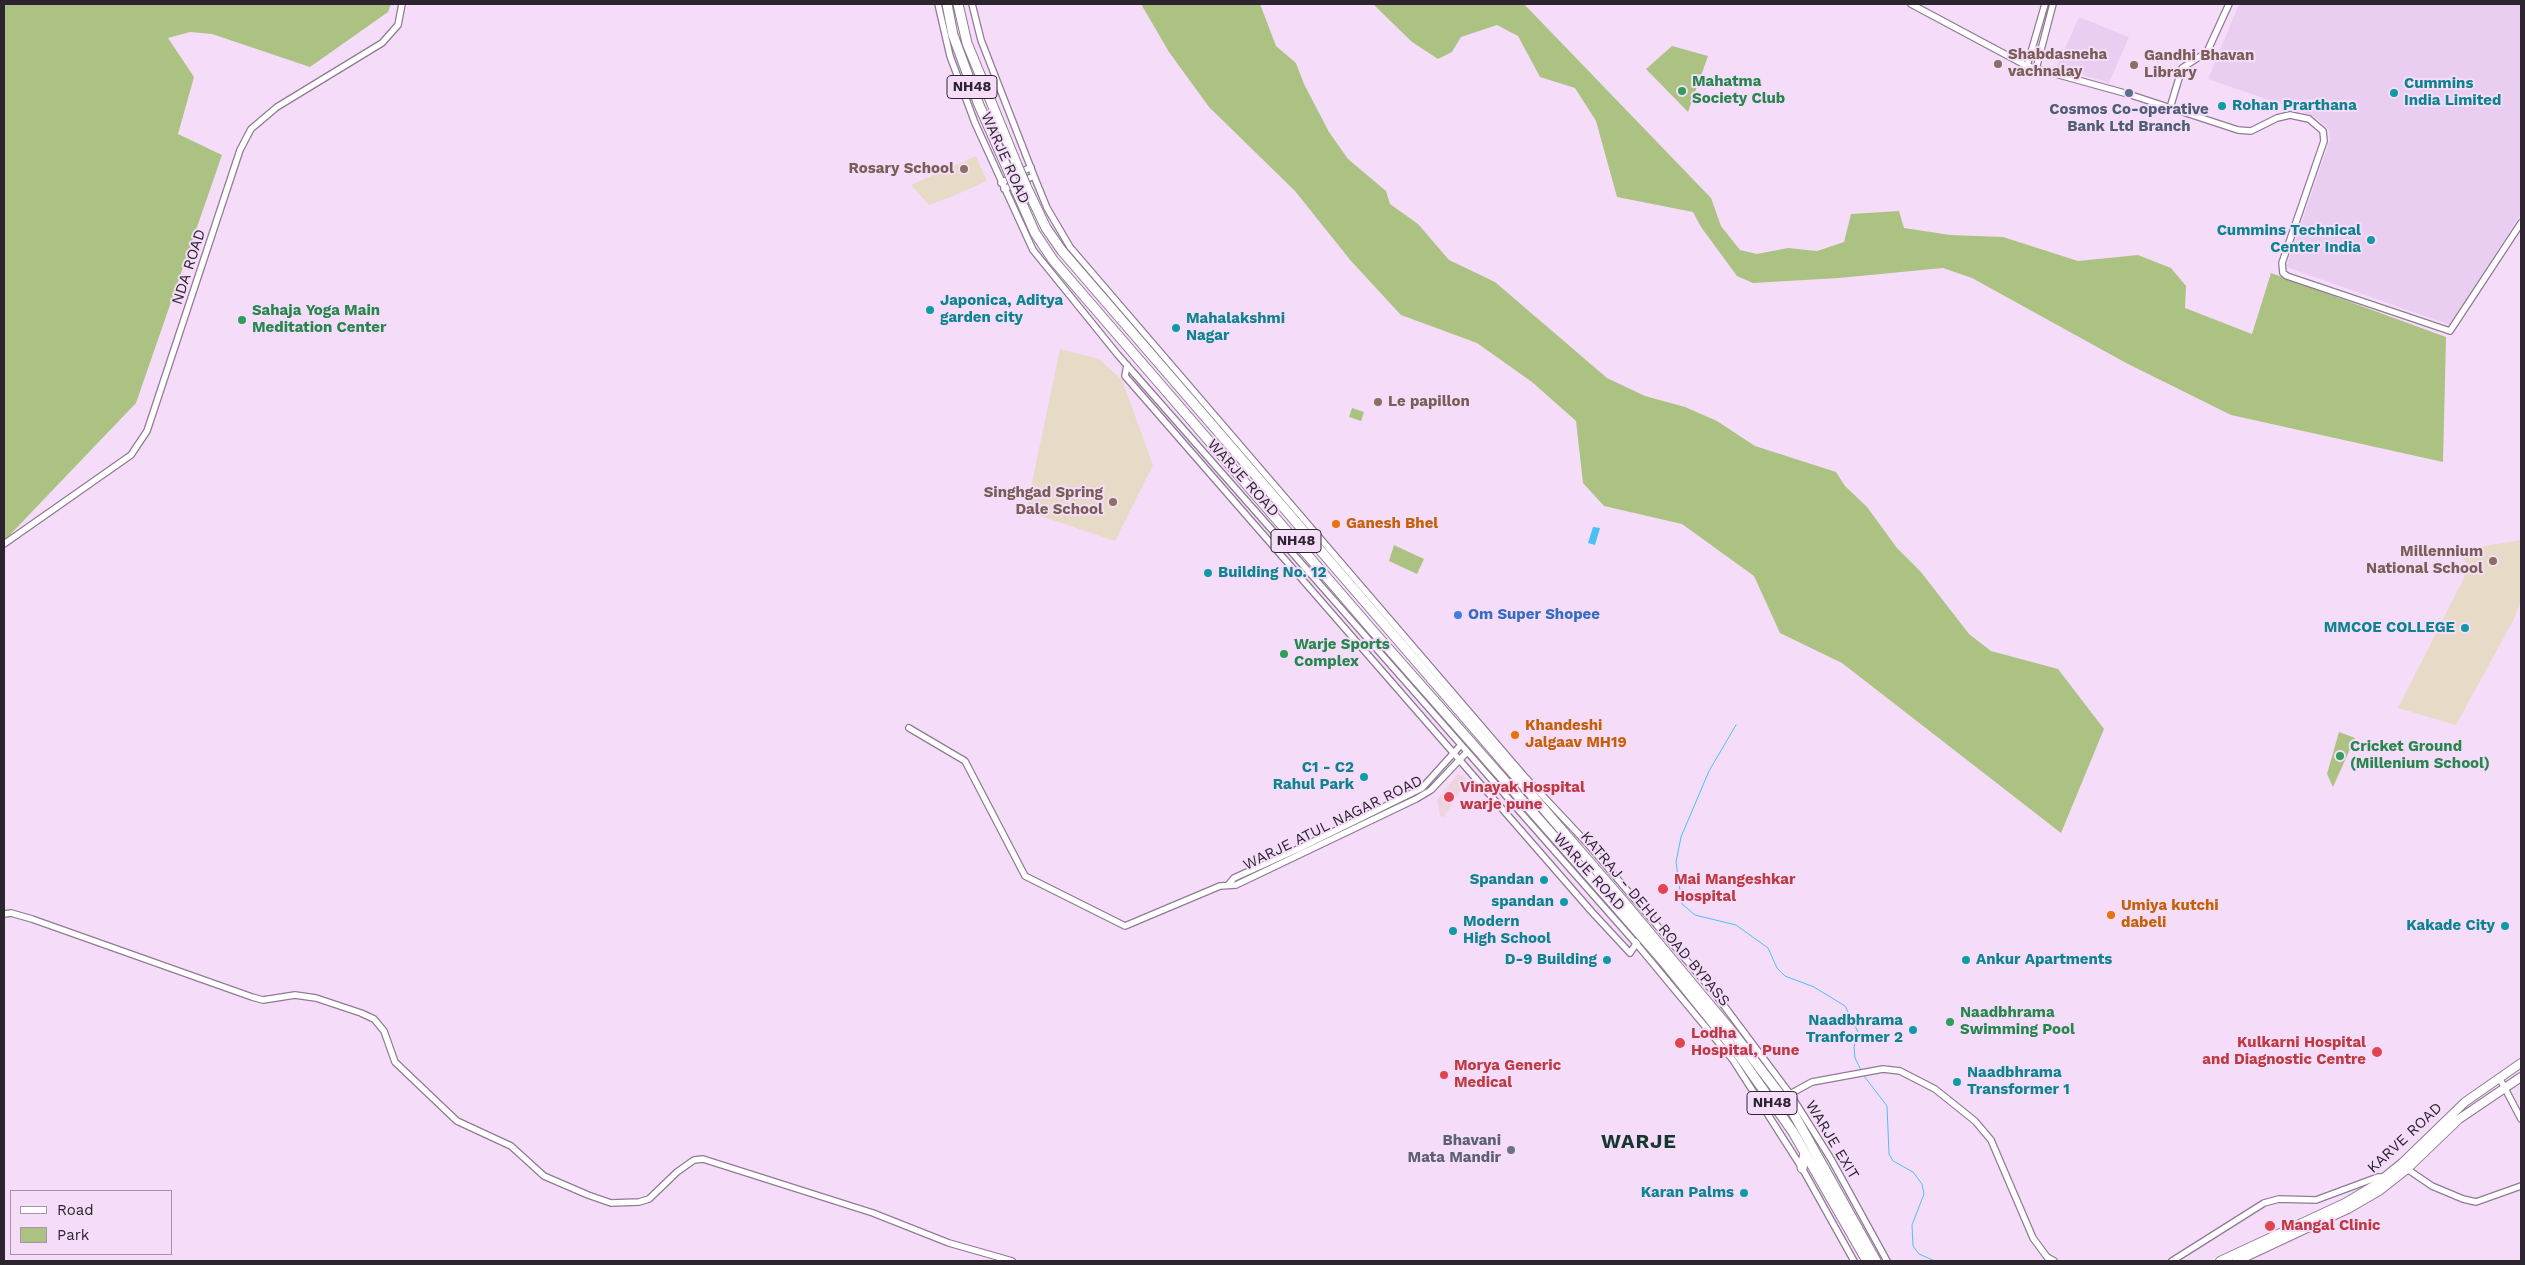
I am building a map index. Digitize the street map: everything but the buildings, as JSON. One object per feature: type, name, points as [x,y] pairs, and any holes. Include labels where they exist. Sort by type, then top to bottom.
[{"type":"highway","name":"KATRAJ - DEHU ROAD BYPASS","points":[[948,4],[956,44],[979,105],[1035,233],[1053,260],[1400,661],[1620,904]]},
{"type":"highway","name":"KATRAJ - DEHU ROAD BYPASS","points":[[958,4],[967,43],[1017,165],[1046,228],[1062,251],[1408,652],[1666,959],[1734,1034],[1791,1109],[1867,1255]]},
{"type":"highway","name":"KATRAJ - DEHU ROAD BYPASS","points":[[1666,959],[1738,1054],[1805,1153],[1867,1255],[1876,1261]]},
{"type":"highway","points":[[1802,1168],[1805,1153]]},
{"type":"main road","name":"KARVE ROAD","points":[[2237,1261],[2348,1209],[2391,1176],[2454,1112],[2521,1063]]},
{"type":"main road","name":"KARVE ROAD","points":[[2220,1261],[2345,1203],[2391,1176],[2407,1169],[2459,1119],[2521,1077]]},
{"type":"street","name":"NDA ROAD","points":[[4,544],[131,455],[147,431],[240,150],[252,128],[277,107],[382,43],[398,25],[402,4]]},
{"type":"street","name":"WARJE ROAD","points":[[938,4],[950,56],[1001,183],[1033,250],[1072,301],[1127,365],[1652,963]]},
{"type":"street","name":"WARJE ROAD","points":[[972,4],[981,40],[1034,176],[1047,208],[1070,247],[1526,778],[1587,843],[1673,943]]},
{"type":"street","points":[[1911,4],[2027,66],[2128,94],[2238,130],[2251,131],[2277,118],[2290,114],[2309,119],[2323,131],[2324,140],[2282,263],[2283,273],[2447,331],[2452,330],[2521,223]]},
{"type":"street","points":[[2027,66],[2044,4]]},
{"type":"street","points":[[2036,69],[2053,4]]},
{"type":"street","points":[[2170,108],[2182,68],[2207,52],[2229,4]]},
{"type":"street","points":[[1001,183],[1031,167]]},
{"type":"street","points":[[1004,189],[1034,176]]},
{"type":"street","points":[[1127,365],[1125,376],[1459,760],[1631,951],[1660,929]]},
{"type":"street","name":"WARJE ATUL NAGAR ROAD","points":[[909,728],[965,761],[1025,876],[1125,926],[1228,884],[1234,878],[1422,788],[1460,746]]},
{"type":"street","name":"WARJE ATUL NAGAR ROAD","points":[[1228,884],[1236,885],[1426,794],[1466,753]]},
{"type":"street","points":[[1422,788],[1426,794]]},
{"type":"street","points":[[1234,878],[1236,885]]},
{"type":"street","points":[[1618,924],[1641,906]]},
{"type":"street","points":[[4,914],[11,913],[32,919],[252,997],[263,1000],[294,995],[316,998],[374,1019],[384,1031],[395,1062],[457,1121],[512,1146],[544,1176],[603,1200],[629,1203],[649,1199],[677,1172],[694,1160],[703,1159],[873,1213],[949,1243],[1012,1261]]},
{"type":"street","points":[[1638,946],[1655,924]]},
{"type":"street","points":[[1673,943],[1652,963],[1733,1060],[1802,1168],[1854,1261]]},
{"type":"street","name":"WARJE EXIT","points":[[1673,943],[1740,1027],[1790,1094],[1831,1159],[1887,1261]]},
{"type":"street","points":[[1790,1094],[1812,1082],[1873,1071],[1900,1071],[1925,1083],[1984,1130],[1996,1148],[2006,1178],[2033,1238],[2047,1257],[2054,1261]]},
{"type":"street","points":[[2500,1079],[2521,1119]]},
{"type":"street","points":[[2407,1169],[2432,1186],[2462,1199],[2476,1202],[2521,1186]]},
{"type":"street","points":[[2172,1261],[2264,1203],[2280,1199],[2316,1200],[2378,1177],[2391,1176]]},
{"type":"shaded area","points":[[2239,4],[2521,4],[2521,214],[2450,325],[2286,267],[2330,140],[2329,130],[2319,120],[2298,110],[2208,79]]},
{"type":"shaded area","points":[[2079,17],[2129,37],[2109,83],[2057,67]]},
{"type":"shaded area","name":"Rosary School","points":[[976,156],[987,181],[929,205],[911,185]]},
{"type":"shaded area","points":[[1060,349],[1099,359],[1122,380],[1153,465],[1115,541],[1026,511]]},
{"type":"shaded area","points":[[2521,540],[2521,605],[2519,604],[2515,617],[2456,725],[2398,708],[2470,566],[2461,557],[2460,550]]},
{"type":"shaded area","name":"Vinayak Hospital warje pune","points":[[1458,774],[1466,778],[1466,782],[1444,817],[1440,816],[1437,800]]},
{"type":"green space","points":[[4,4],[391,4],[388,12],[310,67],[212,34],[190,32],[168,38],[194,77],[178,134],[222,155],[136,403],[4,541]]},
{"type":"green space","points":[[1141,4],[1260,4],[1276,46],[1296,63],[1304,84],[1329,132],[1348,159],[1386,191],[1390,204],[1418,224],[1449,260],[1495,282],[1607,378],[1645,396],[1685,407],[1717,421],[1755,446],[1836,472],[1845,486],[1867,507],[1897,548],[1921,572],[1969,634],[1991,651],[2058,669],[2104,729],[2061,833],[1842,663],[1780,633],[1754,576],[1682,524],[1604,506],[1583,483],[1576,421],[1532,382],[1477,343],[1401,315],[1351,261],[1295,191],[1209,107],[1169,52]]},
{"type":"green space","points":[[1373,4],[1524,4],[1711,198],[1721,226],[1740,250],[1757,254],[1788,248],[1817,251],[1844,242],[1851,214],[1899,211],[1904,228],[1950,235],[2003,237],[2078,261],[2138,255],[2171,268],[2186,286],[2185,308],[2252,334],[2271,273],[2446,337],[2443,462],[2231,415],[2128,364],[1972,278],[1943,268],[1839,278],[1753,283],[1737,276],[1701,227],[1693,212],[1617,197],[1596,121],[1575,88],[1540,77],[1518,36],[1497,25],[1461,37],[1452,52],[1438,59],[1412,42]]},
{"type":"green space","name":"Mahatma Society Club","points":[[1672,46],[1708,56],[1688,112],[1646,69]]},
{"type":"green space","points":[[1352,408],[1364,412],[1361,421],[1349,417]]},
{"type":"green space","points":[[1394,545],[1424,559],[1417,574],[1389,561]]},
{"type":"green space","name":"Cricket Ground (Millenium School)","points":[[2339,732],[2355,738],[2333,787],[2327,774]]},
{"type":"water","points":[[1593,527],[1600,528],[1595,545],[1588,543]]},
{"type":"waterway","points":[[1736,725],[1709,771],[1681,837],[1676,862],[1682,904],[1695,915],[1736,925],[1768,948],[1777,968],[1785,976],[1814,987],[1845,1006],[1858,1032],[1854,1047],[1855,1058],[1861,1070]]},
{"type":"waterway","points":[[1864,1076],[1887,1106],[1889,1154],[1893,1161],[1913,1172],[1922,1184],[1924,1194],[1912,1225],[1913,1246],[1919,1254],[1935,1261]]},
{"type":"place","name":"Shabdasneha vachnalay","points":[[1998,64]]},
{"type":"place","name":"Gandhi Bhavan Library","points":[[2134,65]]},
{"type":"place","name":"Mahatma Society Club","points":[[1682,91]]},
{"type":"place","name":"Cosmos Co-operative Bank Ltd Branch","points":[[2129,93]]},
{"type":"place","name":"Cummins India Limited","points":[[2394,93]]},
{"type":"place","name":"Rohan Prarthana","points":[[2222,106]]},
{"type":"place","name":"Rosary School","points":[[964,169]]},
{"type":"place","name":"Cummins Technical Center India","points":[[2371,240]]},
{"type":"place","name":"Japonica, Aditya garden city","points":[[930,310]]},
{"type":"place","name":"Sahaja Yoga Main Meditation Center","points":[[242,320]]},
{"type":"place","name":"Mahalakshmi Nagar","points":[[1176,328]]},
{"type":"place","name":"Le papillon","points":[[1378,402]]},
{"type":"place","name":"Singhgad Spring Dale School","points":[[1113,502]]},
{"type":"place","name":"Ganesh Bhel","points":[[1336,524]]},
{"type":"place","name":"Millennium National School","points":[[2493,561]]},
{"type":"place","name":"Building No. 12","points":[[1208,573]]},
{"type":"place","name":"Om Super Shopee","points":[[1458,615]]},
{"type":"place","name":"MMCOE COLLEGE","points":[[2465,628]]},
{"type":"place","name":"Warje Sports Complex","points":[[1284,654]]},
{"type":"place","name":"Khandeshi Jalgaav MH19","points":[[1515,735]]},
{"type":"place","name":"Cricket Ground (Millenium School)","points":[[2340,756]]},
{"type":"place","name":"C1 - C2 Rahul Park","points":[[1364,777]]},
{"type":"place","name":"Vinayak Hospital warje pune","points":[[1449,797]]},
{"type":"place","name":"Spandan","points":[[1544,880]]},
{"type":"place","name":"Mai Mangeshkar Hospital","points":[[1663,889]]},
{"type":"place","name":"spandan","points":[[1564,902]]},
{"type":"place","name":"Umiya kutchi dabeli","points":[[2111,915]]},
{"type":"place","name":"Kakade City","points":[[2505,926]]},
{"type":"place","name":"Modern High School","points":[[1453,931]]},
{"type":"place","name":"D-9 Building","points":[[1607,960]]},
{"type":"place","name":"Ankur Apartments","points":[[1966,960]]},
{"type":"place","name":"Naadbhrama Swimming Pool","points":[[1950,1022]]},
{"type":"place","name":"Naadbhrama Tranformer 2","points":[[1913,1030]]},
{"type":"place","name":"Lodha Hospital, Pune","points":[[1680,1043]]},
{"type":"place","name":"Kulkarni Hospital and Diagnostic Centre","points":[[2377,1052]]},
{"type":"place","name":"Morya Generic Medical","points":[[1444,1075]]},
{"type":"place","name":"Naadbhrama Transformer 1","points":[[1957,1082]]},
{"type":"place","name":"Bhavani Mata Mandir","points":[[1511,1150]]},
{"type":"place","name":"Karan Palms","points":[[1744,1193]]},
{"type":"place","name":"Mangal Clinic","points":[[2270,1226]]},
{"type":"district","name":"WARJE","points":[[1639,1142]]}]
